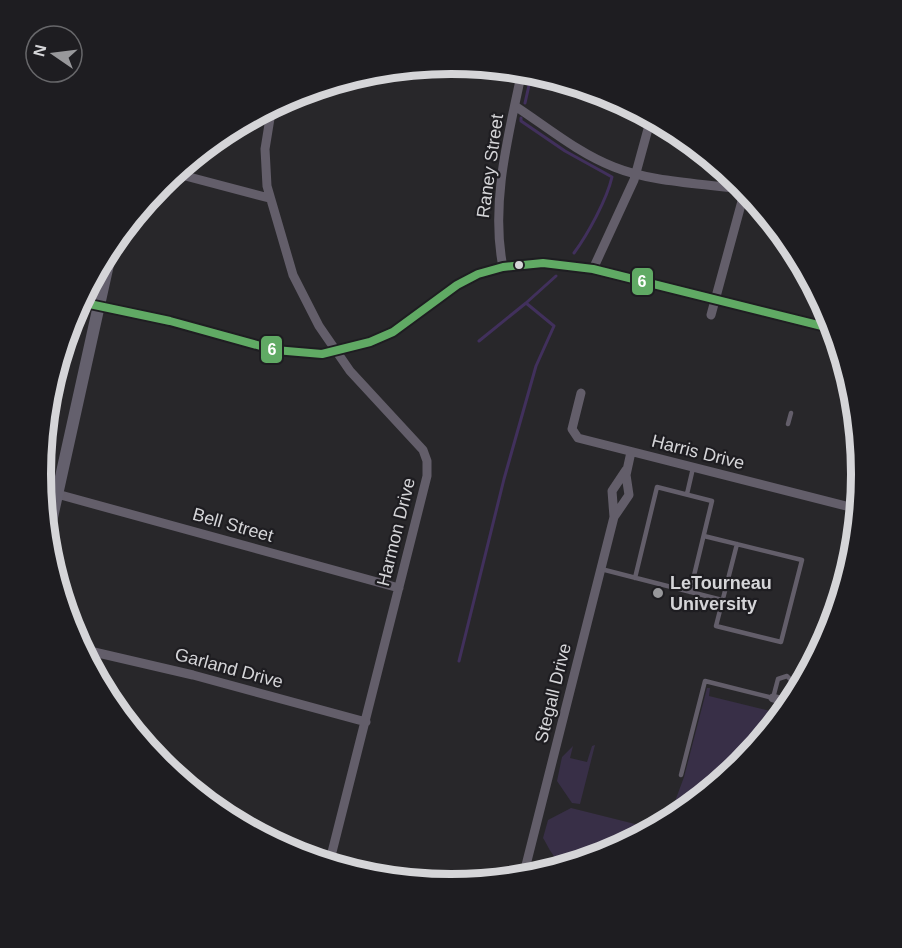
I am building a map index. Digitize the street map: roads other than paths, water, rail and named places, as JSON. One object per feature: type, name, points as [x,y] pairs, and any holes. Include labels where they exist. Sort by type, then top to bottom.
[{"type":"street","name":"Raney Street","points":[[503,267],[498,239],[499,212],[520,80]]},
{"type":"street","points":[[515,105],[592,156],[636,174],[731,188]]},
{"type":"street","name":"Harmon Drive","points":[[270,117],[265,148],[269,198],[298,287],[319,326],[360,384],[426,455],[427,476],[331,856]]},
{"type":"street","points":[[592,269],[636,174],[649,127]]},
{"type":"street","points":[[184,176],[269,198]]},
{"type":"street","points":[[711,315],[743,201]]},
{"type":"street","points":[[89,303],[274,350],[304,354],[337,351],[393,332],[457,285],[478,274],[503,267],[543,263],[592,269],[823,326]]},
{"type":"street","points":[[53,513],[106,272]]},
{"type":"street","name":"Harris Drive","points":[[581,393],[573,427],[574,435],[631,452],[849,507]]},
{"type":"street","name":"Stegall Drive","points":[[614,517],[629,495],[627,470],[631,452]]},
{"type":"street","name":"Stegall Drive","points":[[526,867],[614,517],[612,491],[627,470]]},
{"type":"street","name":"Bell Street","points":[[57,494],[399,588]]},
{"type":"street","name":"Garland Drive","points":[[92,652],[193,675],[366,722]]},
{"type":"street","points":[[773,698],[781,700]]},
{"type":"lane","points":[[788,424],[791,413]]},
{"type":"lane","points":[[687,494],[693,468]]},
{"type":"lane","points":[[635,578],[657,487],[687,494],[712,501],[690,591]]},
{"type":"lane","points":[[704,536],[737,544],[802,560],[781,642],[716,626],[737,544]]},
{"type":"lane","points":[[601,569],[722,600]]},
{"type":"lane","points":[[681,775],[705,681],[773,698],[778,679],[787,675],[793,681]]},
{"type":"waterway","points":[[525,103],[530,82]]},
{"type":"waterway","points":[[521,118],[521,121],[565,151],[612,177],[596,216],[574,253]]},
{"type":"waterway","points":[[459,661],[504,479],[536,366],[554,326],[526,303],[556,276]]},
{"type":"waterway","points":[[479,341],[526,303]]},
{"type":"place","name":"LeTourneau University","points":[[658,593]]}]
